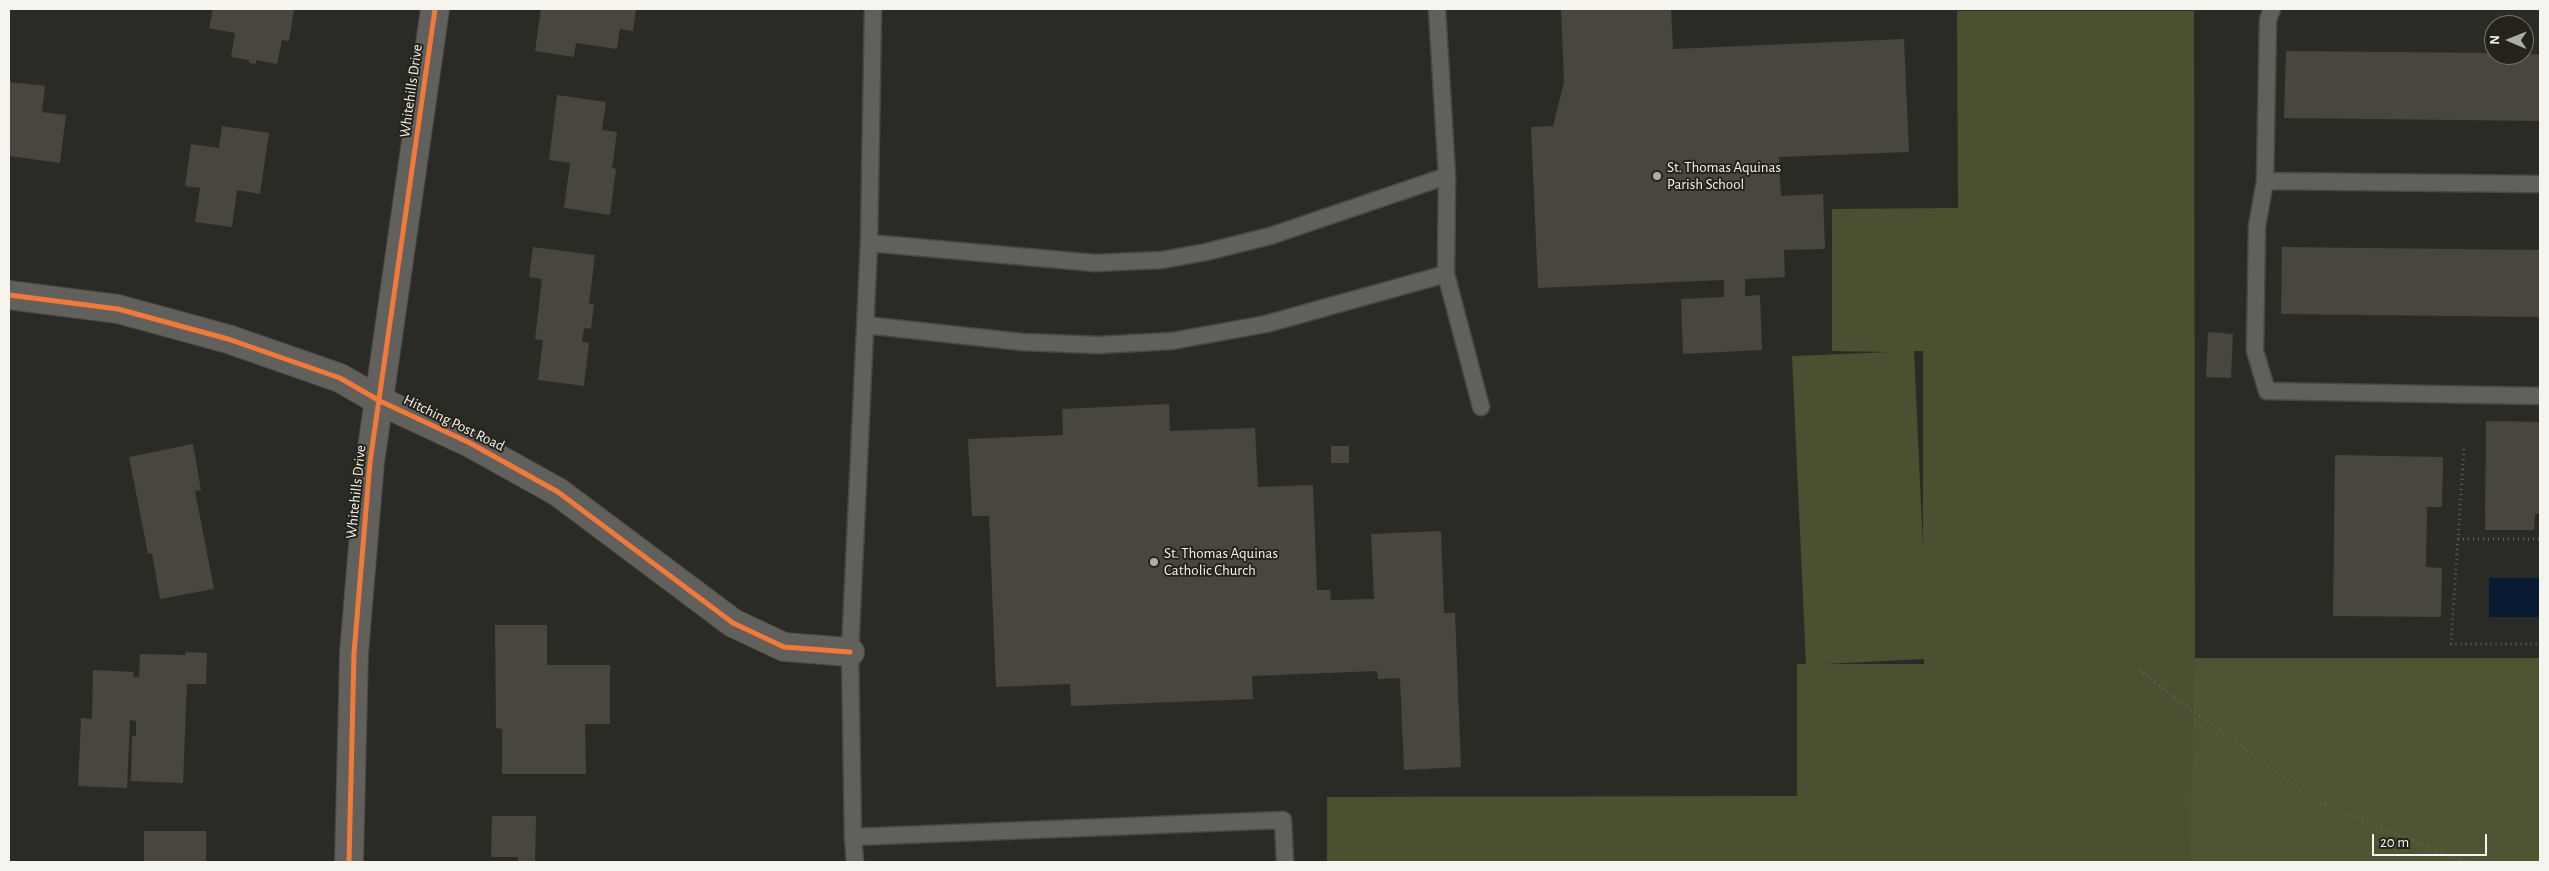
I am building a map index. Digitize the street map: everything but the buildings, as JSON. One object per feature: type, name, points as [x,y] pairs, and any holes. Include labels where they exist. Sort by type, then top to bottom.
[{"type":"street","name":"Whitehills Drive","points":[[349,862],[354,653],[370,462],[435,9]]},
{"type":"street","name":"Hitching Post Road","points":[[9,295],[118,310],[228,339],[340,378],[380,401],[470,442],[558,492],[733,623],[784,647],[850,652]]},
{"type":"lane","points":[[855,862],[850,652],[869,243],[873,9]]},
{"type":"lane","points":[[1437,9],[1447,176],[1446,274],[1481,407]]},
{"type":"lane","points":[[2272,9],[2268,20],[2265,181],[2257,226],[2255,351],[2267,391],[2540,396]]},
{"type":"lane","points":[[869,243],[1095,263],[1162,260],[1206,252],[1270,236],[1447,176]]},
{"type":"lane","points":[[2265,181],[2540,184]]},
{"type":"lane","points":[[865,325],[1022,342],[1098,345],[1172,341],[1266,324],[1446,274]]},
{"type":"lane","points":[[853,838],[1283,820],[1285,862]]},
{"type":"path","points":[[2464,449],[2450,644],[2540,644]]},
{"type":"path","points":[[2458,539],[2540,539]]},
{"type":"path","points":[[2139,670],[2177,700],[2320,803],[2465,862]]},
{"type":"green space","points":[[1957,11],[2194,11],[2195,658],[2540,658],[2540,862],[1327,862],[1327,797],[1797,796],[1797,664],[1806,664],[1792,356],[1892,352],[1832,351],[1832,209],[1958,208]],"holes":[[[1914,351],[1923,351],[1923,547]],[[1924,659],[1924,664],[1825,664]]]},
{"type":"green space","points":[[2540,658],[2540,862],[2190,862],[2195,659]]},
{"type":"water","points":[[2489,578],[2540,578],[2540,617],[2489,617]]},
{"type":"cycle path","points":[[349,862],[354,653],[370,462],[435,9]]},
{"type":"cycle path","points":[[9,295],[118,309],[228,339],[340,378],[380,401],[470,443],[558,492],[733,623],[784,647],[850,652]]},
{"type":"place","name":"St. Thomas Aquinas Parish School","points":[[1657,176]]},
{"type":"place","name":"St. Thomas Aquinas Catholic Church","points":[[1154,562]]}]
